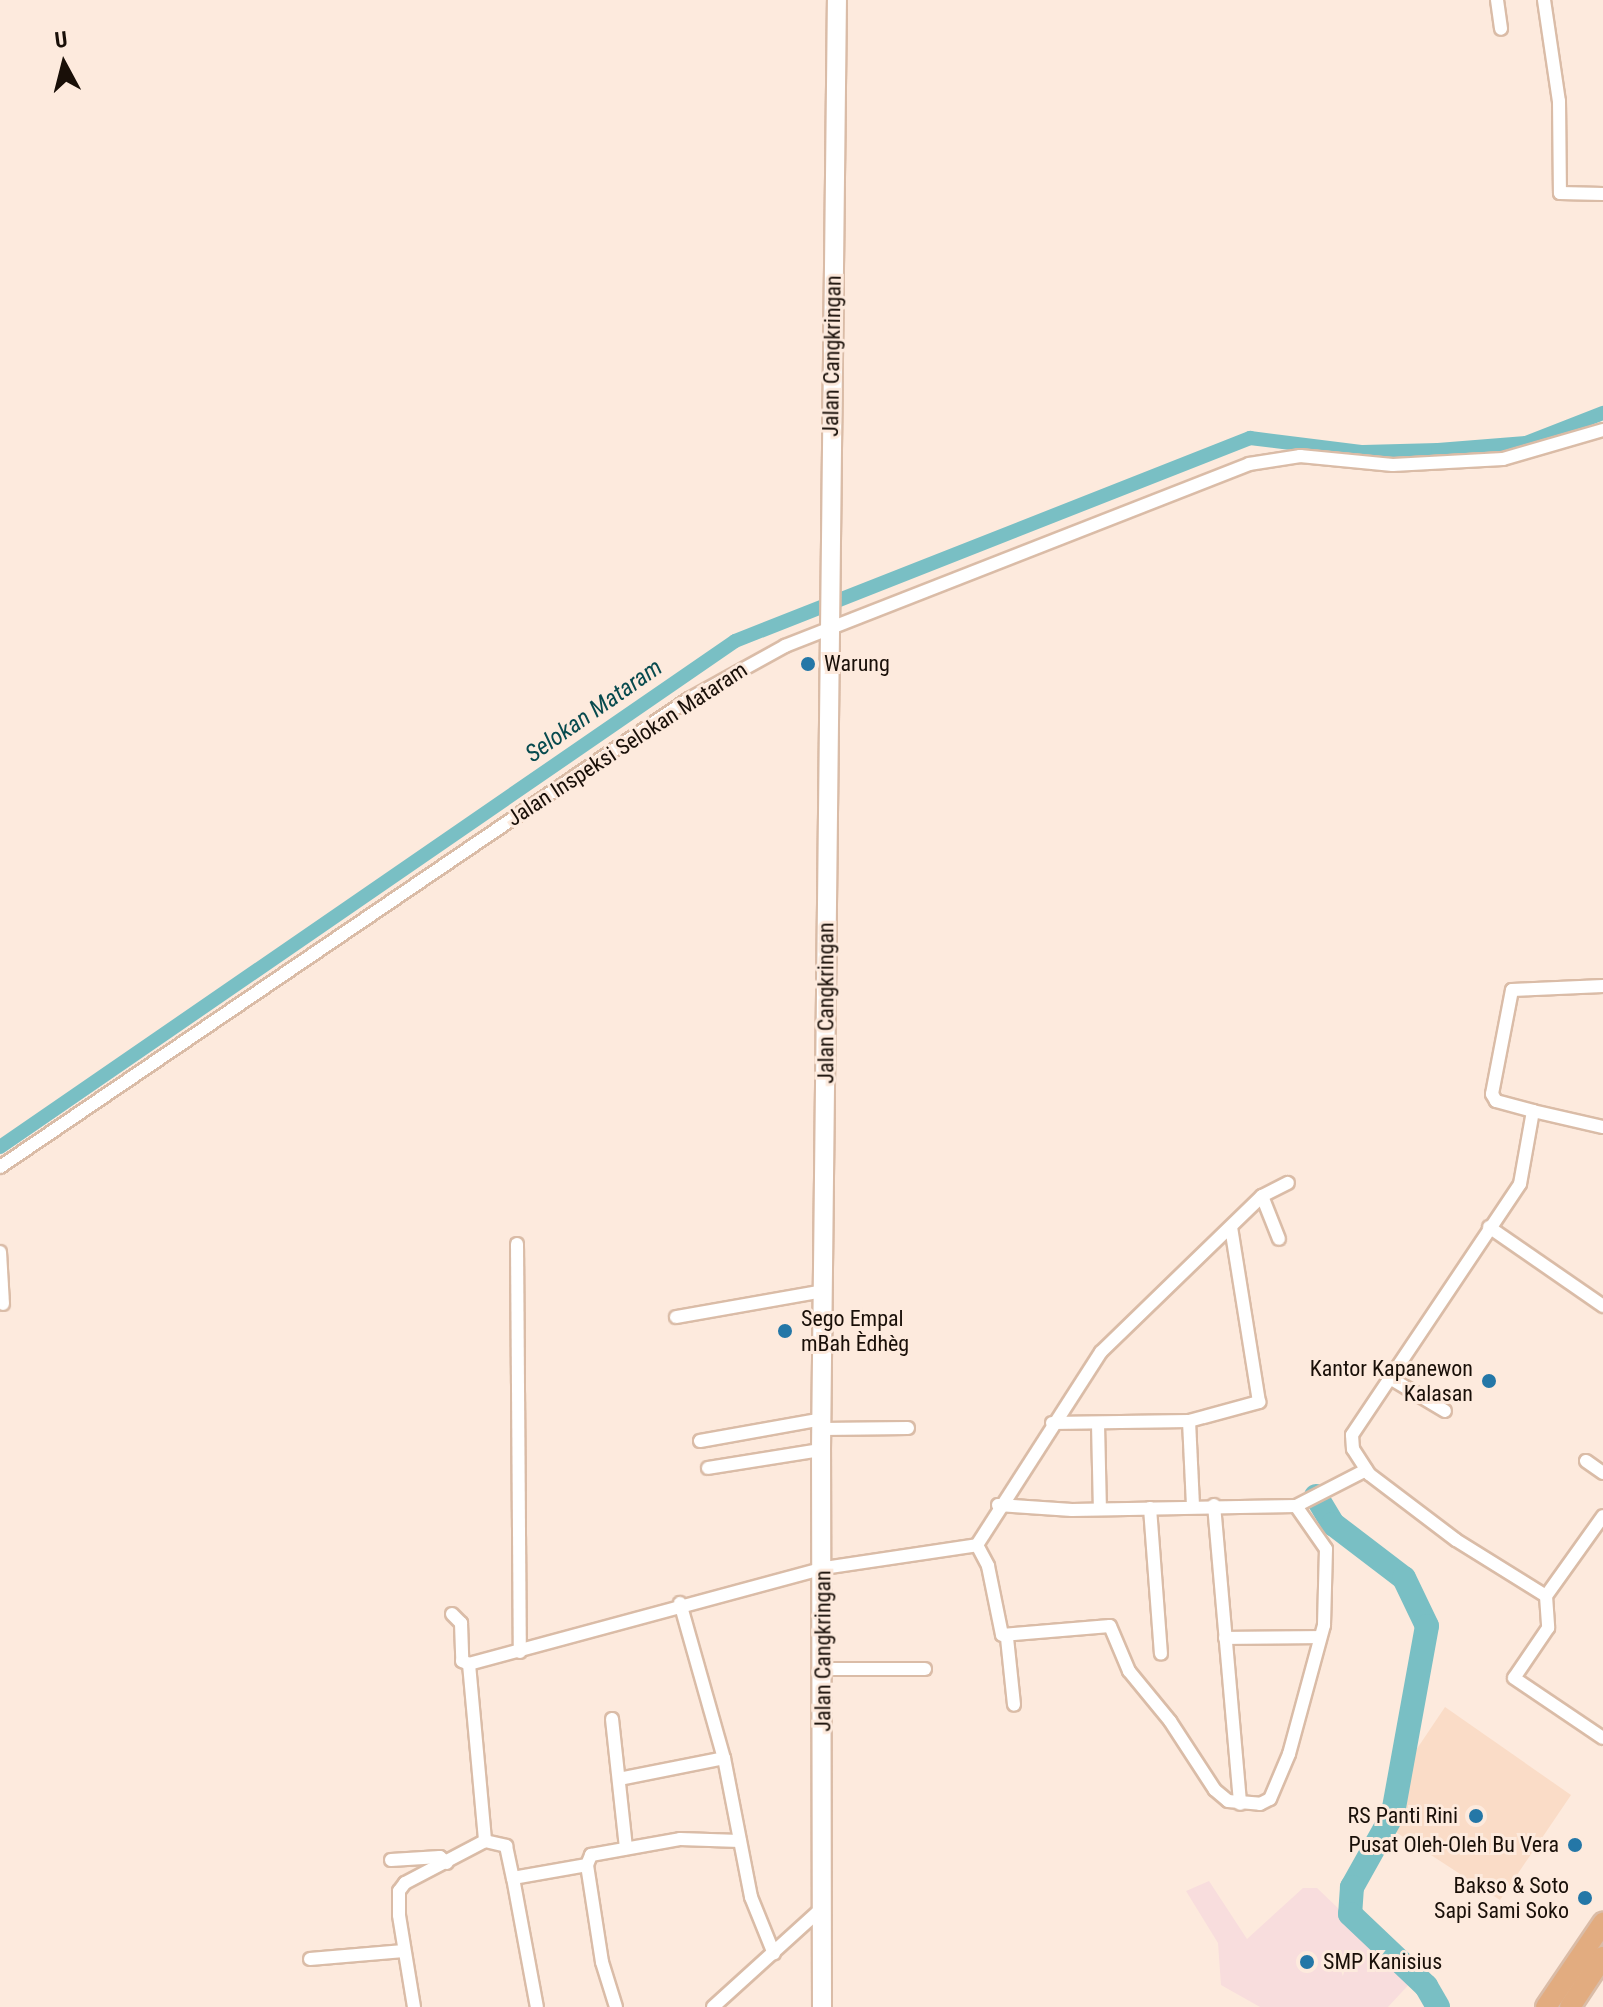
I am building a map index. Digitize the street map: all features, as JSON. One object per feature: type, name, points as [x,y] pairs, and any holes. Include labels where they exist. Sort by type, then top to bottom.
[{"type":"highway","points":[[1546,2007],[1603,1923]]},
{"type":"highway","points":[[1570,2007],[1603,1957]]},
{"type":"main road","name":"Jalan Cangkringan","points":[[822,2007],[824,1568],[821,1450],[837,0]]},
{"type":"street","points":[[1497,0],[1501,29]]},
{"type":"street","points":[[1544,0],[1559,101],[1560,193],[1603,194]]},
{"type":"street","name":"Jalan Inspeksi Selokan Mataram","points":[[0,1167],[689,699],[740,668],[830,624],[1249,464],[1314,457],[1355,463],[1503,459],[1562,446],[1603,430]]},
{"type":"street","points":[[1603,986],[1512,990],[1492,1094],[1496,1101],[1603,1127]]},
{"type":"street","points":[[1533,1111],[1520,1184],[1352,1435],[1353,1449],[1366,1470],[1456,1540],[1546,1596]]},
{"type":"street","points":[[977,1545],[998,1505],[1101,1352],[1262,1196],[1288,1183]]},
{"type":"street","points":[[1262,1196],[1279,1239]]},
{"type":"street","points":[[1489,1227],[1603,1306]]},
{"type":"street","points":[[1052,1423],[1189,1421],[1259,1402],[1231,1228]]},
{"type":"street","points":[[517,1244],[520,1652]]},
{"type":"street","points":[[0,1252],[3,1304]]},
{"type":"street","points":[[676,1317],[823,1291]]},
{"type":"street","points":[[1390,1378],[1445,1411]]},
{"type":"street","points":[[1189,1421],[1193,1506]]},
{"type":"street","points":[[700,1441],[822,1424],[908,1428]]},
{"type":"street","points":[[1098,1424],[1100,1509]]},
{"type":"street","points":[[708,1468],[821,1450]]},
{"type":"street","points":[[1586,1461],[1603,1473]]},
{"type":"street","points":[[998,1505],[1100,1509],[1296,1506],[1366,1470]]},
{"type":"street","points":[[1214,1505],[1240,1804]]},
{"type":"street","points":[[1007,1638],[1110,1626],[1134,1679],[1170,1721],[1215,1790],[1240,1804],[1270,1799],[1289,1754],[1320,1637],[1326,1549],[1296,1506]]},
{"type":"street","points":[[1150,1508],[1161,1654]]},
{"type":"street","points":[[1603,1516],[1546,1596],[1548,1628],[1514,1678],[1603,1738]]},
{"type":"street","points":[[452,1614],[461,1623],[462,1661],[469,1664],[520,1652],[680,1603],[824,1568],[977,1545]]},
{"type":"street","points":[[977,1545],[988,1566],[1000,1632],[1007,1638],[1014,1705]]},
{"type":"street","points":[[680,1603],[724,1758],[751,1897],[774,1954]]},
{"type":"street","points":[[1225,1638],[1320,1637]]},
{"type":"street","points":[[469,1664],[485,1841]]},
{"type":"street","points":[[823,1669],[925,1669]]},
{"type":"street","points":[[612,1719],[626,1848]]},
{"type":"street","points":[[619,1779],[724,1758]]},
{"type":"street","points":[[513,1878],[587,1865],[596,1853],[680,1839],[740,1841]]},
{"type":"street","points":[[414,2007],[404,1951],[400,1888],[485,1841],[506,1846],[537,2007]]},
{"type":"street","points":[[391,1860],[440,1857],[447,1863]]},
{"type":"street","points":[[587,1865],[602,1962],[616,2007]]},
{"type":"street","points":[[713,2007],[822,1908]]},
{"type":"street","points":[[310,1959],[404,1951]]},
{"type":"shaded area","name":"RS Panti Rini","points":[[1445,1707],[1571,1795],[1500,1900],[1391,1829],[1404,1768]]},
{"type":"shaded area","name":"SMP Kanisius","points":[[1209,1881],[1247,1939],[1303,1888],[1317,1888],[1413,1980],[1388,2007],[1260,2007],[1221,1985],[1218,1943],[1186,1891]]},
{"type":"waterway","name":"Selokan Mataram","points":[[0,1147],[735,641],[1250,438],[1363,452],[1438,450],[1526,443],[1603,413]]},
{"type":"waterway","points":[[1316,1496],[1333,1524],[1404,1578],[1427,1626],[1393,1814],[1352,1887],[1350,1914],[1426,1986],[1438,2007]]},
{"type":"place","name":"Warung","points":[[808,664]]},
{"type":"place","name":"Sego Empal mBah Èdhèg","points":[[785,1331]]},
{"type":"place","name":"Kantor Kapanewon Kalasan","points":[[1489,1381]]},
{"type":"place","name":"RS Panti Rini","points":[[1476,1816]]},
{"type":"place","name":"Pusat Oleh-Oleh Bu Vera","points":[[1575,1845]]},
{"type":"place","name":"Bakso & Soto Sapi Sami Soko","points":[[1585,1898]]},
{"type":"place","name":"SMP Kanisius","points":[[1307,1962]]}]
